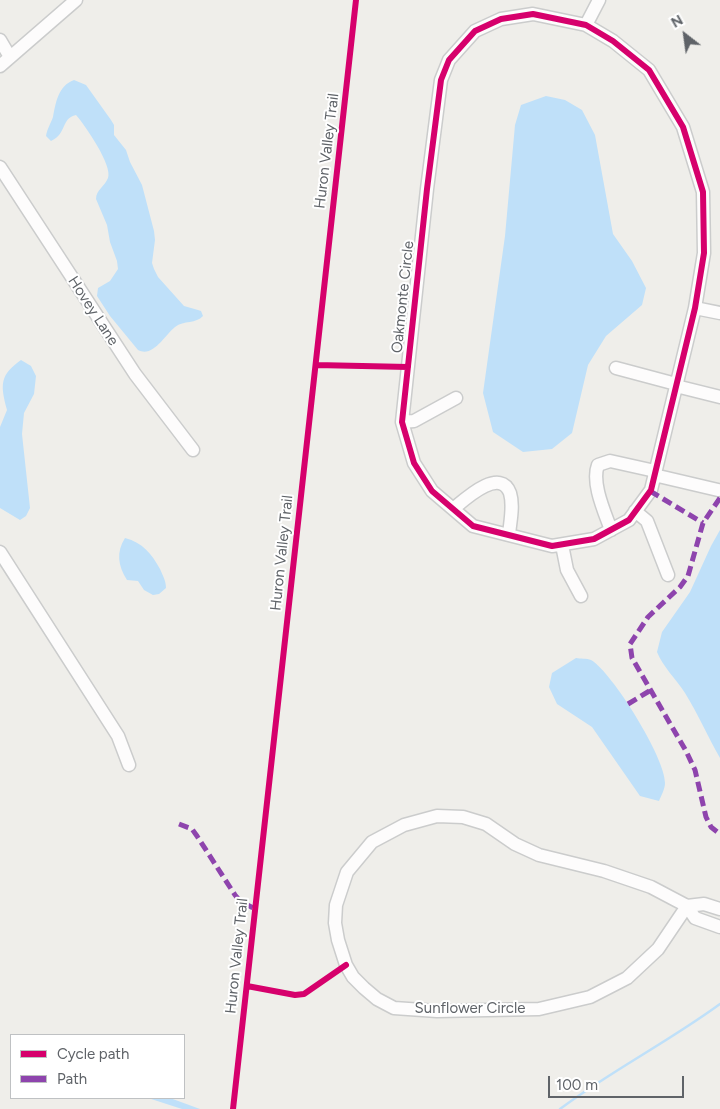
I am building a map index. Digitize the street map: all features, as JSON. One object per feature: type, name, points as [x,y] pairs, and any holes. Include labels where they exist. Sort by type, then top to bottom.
[{"type":"street","points":[[0,66],[76,0]]},
{"type":"street","points":[[586,25],[599,0]]},
{"type":"street","name":"Oakmonte Circle","points":[[533,14],[586,25],[613,41],[649,70],[683,127],[703,192],[704,253],[695,308],[651,490],[629,520],[594,539],[552,546],[472,526],[432,491],[414,464],[402,422],[427,189],[441,80],[449,60],[475,31],[501,19],[533,14]]},
{"type":"street","points":[[0,40],[10,57]]},
{"type":"street","name":"Hovey Lane","points":[[0,167],[135,374],[193,450]]},
{"type":"street","points":[[695,308],[720,313]]},
{"type":"street","points":[[616,368],[720,397]]},
{"type":"street","points":[[402,422],[414,421],[456,398]]},
{"type":"street","points":[[611,530],[601,503],[596,476],[598,466],[610,461],[718,490]]},
{"type":"street","points":[[453,509],[481,488],[493,483],[506,486],[510,494],[512,506],[509,536]]},
{"type":"street","points":[[635,511],[647,521],[668,575]]},
{"type":"street","points":[[562,545],[567,570],[580,596]]},
{"type":"street","points":[[0,552],[118,736],[129,765]]},
{"type":"street","name":"Sunflower Circle","points":[[437,816],[462,818],[486,824],[514,844],[538,855],[604,871],[651,887],[688,906],[658,949],[627,978],[590,997],[540,1009],[438,1011],[394,1008],[377,999],[353,977],[346,965],[335,923],[336,905],[347,872],[372,842],[404,825],[437,816]]},
{"type":"street","points":[[720,909],[704,904],[688,906],[695,918],[720,927]]},
{"type":"water","points":[[74,80],[86,85],[111,120],[114,125],[114,135],[126,150],[142,185],[154,231],[155,240],[152,263],[158,277],[184,306],[201,311],[203,316],[197,320],[178,325],[149,351],[143,352],[138,350],[110,316],[97,296],[98,288],[110,281],[118,269],[107,225],[96,199],[97,193],[108,178],[108,172],[102,155],[86,127],[76,115],[68,119],[56,138],[51,141],[46,136],[61,90]]},
{"type":"water","points":[[546,96],[565,100],[582,110],[595,135],[613,234],[632,261],[646,288],[642,305],[606,336],[588,365],[572,433],[552,449],[523,452],[493,432],[483,393],[505,236],[515,125],[521,105]]},
{"type":"water","points":[[21,360],[31,366],[36,376],[34,394],[24,413],[22,434],[30,508],[26,516],[20,520],[0,508],[0,427],[7,410],[3,393],[5,376]]},
{"type":"water","points":[[720,530],[720,758],[690,701],[657,652],[662,632],[690,592]]},
{"type":"water","points":[[125,538],[142,546],[157,563],[166,585],[166,588],[159,594],[153,595],[144,590],[138,581],[127,580],[119,559],[120,548]]},
{"type":"water","points":[[576,658],[591,660],[612,681],[648,737],[663,771],[665,785],[659,801],[640,796],[592,727],[557,704],[549,687],[552,673]]},
{"type":"water","points":[[151,1099],[173,1099],[200,1109],[182,1109]]},
{"type":"waterway","points":[[560,1109],[720,1004]]},
{"type":"marked path","points":[[650,491],[703,523]]},
{"type":"marked path","points":[[720,498],[703,523],[688,576],[680,587],[648,617],[630,644],[632,658],[695,770],[706,817],[711,827],[720,834]]},
{"type":"marked path","points":[[628,704],[651,690]]},
{"type":"marked path","points":[[179,824],[192,829],[235,895],[240,901],[255,909]]},
{"type":"cycle path","name":"Huron Valley Trail","points":[[233,1109],[356,0]]},
{"type":"cycle path","points":[[533,14],[586,25],[613,41],[649,70],[683,127],[703,192],[704,253],[695,308],[651,490],[629,520],[594,539],[552,546],[473,526],[432,491],[414,463],[402,422],[427,189],[441,80],[449,60],[475,31],[501,19],[533,14]]},
{"type":"cycle path","points":[[316,365],[408,367]]},
{"type":"cycle path","name":"Huron Valley Trail","points":[[247,986],[295,995],[304,994],[346,965]]}]
